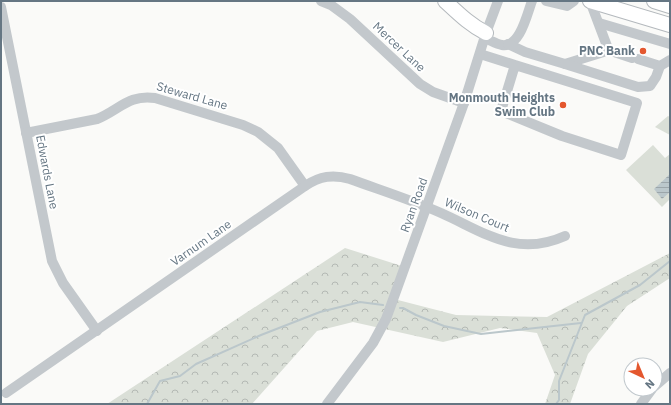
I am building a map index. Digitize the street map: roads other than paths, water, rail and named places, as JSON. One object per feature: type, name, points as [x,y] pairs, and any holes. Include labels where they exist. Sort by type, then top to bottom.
[{"type":"highway","points":[[445,1],[466,21],[485,36]]},
{"type":"highway","points":[[590,1],[670,25]]},
{"type":"highway","points":[[654,1],[670,6]]},
{"type":"street","name":"Mercer Lane","points":[[321,1],[330,5],[350,19],[420,84],[433,92],[464,103]]},
{"type":"street","name":"Ryan Road","points":[[327,404],[366,353],[386,319],[464,103],[485,36],[498,1]]},
{"type":"street","points":[[485,36],[503,45],[511,44],[516,40],[520,33],[532,1]]},
{"type":"street","points":[[546,1],[567,6],[574,1]]},
{"type":"street","points":[[590,1],[607,46],[610,50],[660,66]]},
{"type":"street","name":"Edwards Lane","points":[[1,7],[52,261],[63,283],[97,331]]},
{"type":"street","points":[[599,23],[670,44]]},
{"type":"street","points":[[508,44],[525,52],[570,62],[638,87],[650,86],[656,77],[660,66],[670,60]]},
{"type":"street","points":[[570,62],[610,50]]},
{"type":"street","points":[[480,54],[637,103],[621,155],[562,136],[501,112],[515,65]]},
{"type":"street","name":"Steward Lane","points":[[26,133],[97,119],[106,116],[138,97],[155,98],[243,125],[258,132],[278,148],[305,186]]},
{"type":"street","name":"Varnum Lane","points":[[6,393],[313,181],[328,176],[341,177],[427,208]]},
{"type":"street","name":"Wilson Court","points":[[427,208],[441,213],[497,240],[509,243],[546,244],[565,236]]},
{"type":"waterway","points":[[556,404],[559,400],[559,381],[585,315],[640,285],[670,261]]},
{"type":"waterway","points":[[147,404],[160,381],[180,376],[196,364],[261,335],[320,312],[360,302],[383,305]]},
{"type":"waterway","points":[[400,308],[444,326],[481,334],[581,323]]},
{"type":"place","name":"PNC Bank","points":[[643,51]]},
{"type":"place","name":"Monmouth Heights Swim Club","points":[[563,105]]}]
